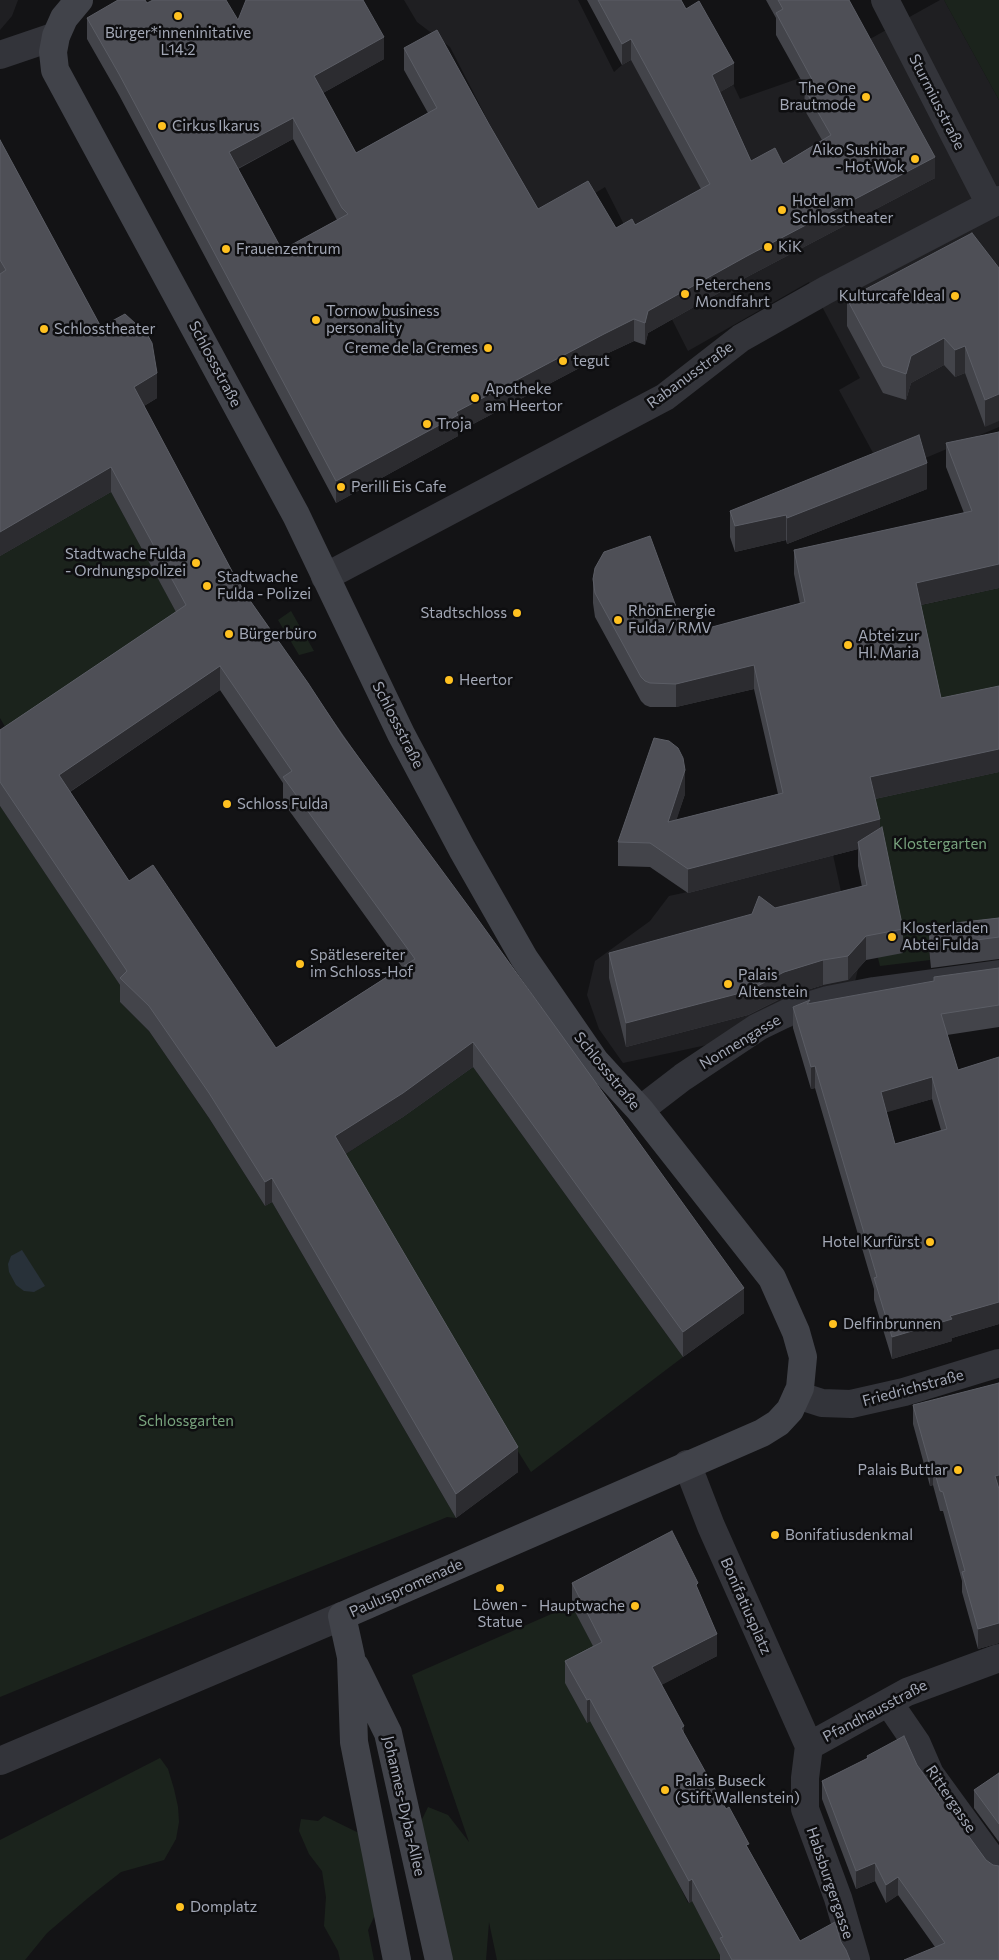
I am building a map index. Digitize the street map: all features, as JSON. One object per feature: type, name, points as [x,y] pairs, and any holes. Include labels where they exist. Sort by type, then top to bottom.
[{"type":"street","name":"Sturmiusstraße","points":[[885,0],[995,202]]},
{"type":"street","points":[[0,55],[67,18]]},
{"type":"street","name":"Schlossstraße","points":[[67,18],[53,52],[55,70],[288,500],[401,734],[462,849],[516,943],[595,1061],[640,1110],[772,1278],[796,1332],[803,1357],[802,1375],[797,1395]]},
{"type":"street","name":"Rabanusstraße","points":[[325,576],[665,397],[742,338],[826,290],[995,202]]},
{"type":"street","name":"Nonnengasse","points":[[640,1110],[683,1077],[758,1027],[789,1012],[828,1000],[874,991],[999,974]]},
{"type":"street","name":"Friedrichstraße","points":[[797,1395],[822,1404],[851,1404],[879,1398],[999,1363]]},
{"type":"street","name":"Pauluspromenade","points":[[0,1761],[342,1616],[687,1464],[762,1433],[778,1423],[790,1410],[797,1395]]},
{"type":"street","name":"Bonifatiusplatz","points":[[687,1464],[711,1526],[809,1746]]},
{"type":"street","name":"Johannes-Dyba-Allee","points":[[342,1616],[351,1658],[354,1742],[397,1960]]},
{"type":"street","name":"Johannes-Dyba-Allee","points":[[351,1658],[388,1733],[439,1960]]},
{"type":"street","name":"Pfandhausstraße","points":[[809,1746],[898,1697],[999,1658]]},
{"type":"street","name":"Rittergasse","points":[[898,1697],[930,1774],[999,1869]]},
{"type":"street","name":"Habsburgergasse","points":[[809,1746],[805,1778],[805,1810],[838,1898],[856,1960]]},
{"type":"shaded area","points":[[0,0],[18,0],[12,16],[0,30]]},
{"type":"shaded area","points":[[404,0],[578,0],[614,72],[622,65],[686,31],[733,84],[740,99],[800,78],[940,0],[944,0],[999,100],[999,427],[885,475],[839,390],[860,378],[809,282],[688,351],[605,187],[542,226],[450,47],[417,22]]},
{"type":"shaded area","points":[[833,855],[858,969],[849,1007],[795,1026],[623,1063],[599,1029],[587,995],[595,961],[650,921],[669,896]]},
{"type":"shaded area","points":[[22,1250],[45,1286],[34,1292],[24,1291],[16,1285],[9,1272],[8,1264],[11,1256]]},
{"type":"green space","points":[[944,0],[999,0],[999,100]]},
{"type":"green space","points":[[111,492],[186,630],[15,744],[0,718],[0,556]]},
{"type":"green space","points":[[999,588],[999,710],[928,725],[904,609]]},
{"type":"green space","points":[[291,611],[314,651],[299,655],[278,620]]},
{"type":"green space","name":"Klostergarten","points":[[999,772],[999,940],[929,948],[930,960],[880,966],[878,958],[870,800]]},
{"type":"green space","name":"Schlossgarten","points":[[0,806],[127,995],[120,1002],[149,1031],[209,1118],[265,1206],[272,1202],[456,1518],[447,1517],[0,1697]]},
{"type":"green space","points":[[473,1067],[683,1357],[531,1472],[335,1161],[403,1117]]},
{"type":"green space","points":[[572,1605],[599,1657],[596,1718],[688,1903],[692,1901],[723,1959],[497,1960],[489,1922],[486,1960],[448,1960],[429,1873],[430,1851],[417,1830],[428,1807],[448,1815],[469,1842],[412,1675]]},
{"type":"green space","points":[[160,1758],[168,1769],[174,1789],[179,1822],[176,1839],[164,1860],[121,1872],[47,1933],[25,1960],[0,1960],[0,1840]]},
{"type":"green space","points":[[324,1816],[365,1836],[380,1904],[368,1930],[374,1960],[340,1960],[338,1951],[324,1926],[326,1897],[322,1871],[309,1854],[299,1831],[301,1819],[318,1821]]},
{"type":"building","points":[[118,0],[145,0],[147,3],[153,0],[226,0],[238,20],[246,0],[363,0],[384,37],[314,76],[356,153],[437,108],[404,48],[437,30],[538,209],[588,181],[616,228],[632,219],[635,225],[710,184],[631,39],[622,44],[598,0],[681,0],[686,9],[699,1],[734,63],[712,75],[751,161],[775,148],[783,164],[831,135],[804,88],[814,83],[776,13],[783,9],[778,0],[849,0],[935,157],[747,256],[648,311],[645,323],[634,319],[604,334],[456,412],[458,415],[336,481],[119,74],[87,18]],"holes":[[[293,118],[342,208],[348,214],[282,250],[229,152]]]},
{"type":"building","points":[[0,140],[101,327],[125,314],[147,334],[152,343],[157,373],[134,387],[233,573],[251,602],[342,735],[474,914],[744,1288],[683,1332],[473,1042],[403,1093],[335,1136],[518,1447],[456,1494],[272,1178],[265,1182],[209,1093],[149,1006],[120,978],[127,971],[0,782],[0,730],[186,605],[111,467],[0,532],[0,274],[6,270],[0,260]],"holes":[[[220,666],[292,771],[283,777],[415,959],[276,1048],[153,865],[129,881],[59,775]]]},
{"type":"building","points":[[972,233],[999,268],[999,394],[985,400],[965,346],[955,350],[944,338],[911,356],[906,374],[883,366],[847,299]]},
{"type":"building","points":[[999,432],[999,564],[916,583],[941,698],[999,686],[999,749],[870,777],[880,819],[688,869],[650,843],[618,842],[654,738],[669,741],[678,748],[683,758],[685,770],[668,822],[783,793],[754,665],[676,684],[650,683],[645,681],[641,677],[595,593],[593,579],[595,568],[604,552],[650,536],[686,634],[805,602],[794,550],[972,511],[946,443]]},
{"type":"building","points":[[919,435],[927,463],[787,518],[786,515],[735,526],[730,511]]},
{"type":"building","points":[[882,827],[903,929],[866,936],[848,956],[823,960],[784,972],[748,991],[626,1023],[609,953],[752,914],[759,896],[775,908],[867,885],[858,842]]},
{"type":"building","points":[[999,918],[999,937],[931,946],[929,926]]},
{"type":"building","name":"Hotel Kurfürst","points":[[999,968],[999,1005],[941,1014],[958,1070],[999,1057],[999,1302],[950,1316],[952,1319],[892,1337],[874,1278],[877,1277],[815,1066],[811,1067],[793,1007],[810,1000],[807,1004],[934,981],[934,977]],"holes":[[[932,1077],[947,1129],[895,1144],[881,1092]]]},
{"type":"building","points":[[999,1383],[999,1475],[995,1476],[999,1489],[999,1623],[978,1629],[962,1572],[965,1571],[943,1492],[940,1491],[933,1466],[930,1466],[913,1405]]},
{"type":"building","points":[[672,1531],[698,1583],[696,1585],[717,1634],[652,1667],[684,1726],[681,1728],[726,1809],[729,1807],[749,1844],[746,1845],[800,1941],[835,1922],[841,1942],[850,1960],[732,1960],[720,1938],[723,1937],[692,1879],[689,1881],[590,1699],[587,1700],[565,1661],[602,1642],[572,1583]]},
{"type":"building","points":[[904,1736],[917,1765],[986,1860],[993,1865],[999,1866],[999,1960],[904,1960],[945,1943],[898,1877],[886,1885],[875,1863],[856,1871],[822,1781],[868,1758],[867,1756]]},
{"type":"building","points":[[999,1773],[999,1824],[974,1790]]},
{"type":"place","name":"Bürger*inneninitative L14.2","points":[[178,16]]},
{"type":"place","name":"The One Brautmode","points":[[866,97]]},
{"type":"place","name":"Cirkus Ikarus","points":[[162,126]]},
{"type":"place","name":"Aiko Sushibar - Hot Wok","points":[[915,159]]},
{"type":"place","name":"Hotel am Schlosstheater","points":[[782,210]]},
{"type":"place","name":"KiK","points":[[768,247]]},
{"type":"place","name":"Frauenzentrum","points":[[226,249]]},
{"type":"place","name":"Peterchens Mondfahrt","points":[[685,294]]},
{"type":"place","name":"Kulturcafe Ideal","points":[[955,296]]},
{"type":"place","name":"Tornow business personality","points":[[316,320]]},
{"type":"place","name":"Schlosstheater","points":[[44,329]]},
{"type":"place","name":"Creme de la Cremes","points":[[488,348]]},
{"type":"place","name":"tegut","points":[[563,361]]},
{"type":"place","name":"Apotheke am Heertor","points":[[475,398]]},
{"type":"place","name":"Troja","points":[[427,424]]},
{"type":"place","name":"Perilli Eis Cafe","points":[[341,487]]},
{"type":"place","name":"Stadtwache Fulda - Ordnungspolizei","points":[[196,563]]},
{"type":"place","name":"Stadtwache Fulda - Polizei","points":[[207,586]]},
{"type":"place","name":"Stadtschloss","points":[[517,613]]},
{"type":"place","name":"RhönEnergie Fulda / RMV","points":[[618,620]]},
{"type":"place","name":"Bürgerbüro","points":[[229,634]]},
{"type":"place","name":"Abtei zur Hl. Maria","points":[[848,645]]},
{"type":"place","name":"Heertor","points":[[449,680]]},
{"type":"place","name":"Schloss Fulda","points":[[227,804]]},
{"type":"place","name":"Klosterladen Abtei Fulda","points":[[892,937]]},
{"type":"place","name":"Spätlesereiter im Schloss-Hof","points":[[300,964]]},
{"type":"place","name":"Palais Altenstein","points":[[728,984]]},
{"type":"place","name":"Hotel Kurfürst","points":[[930,1242]]},
{"type":"place","name":"Delfinbrunnen","points":[[833,1324]]},
{"type":"place","name":"Palais Buttlar","points":[[958,1470]]},
{"type":"place","name":"Bonifatiusdenkmal","points":[[775,1535]]},
{"type":"place","name":"Löwen - Statue","points":[[500,1588]]},
{"type":"place","name":"Hauptwache","points":[[635,1606]]},
{"type":"place","name":"Palais Buseck (Stift Wallenstein)","points":[[665,1790]]},
{"type":"place","name":"Domplatz","points":[[180,1907]]}]
